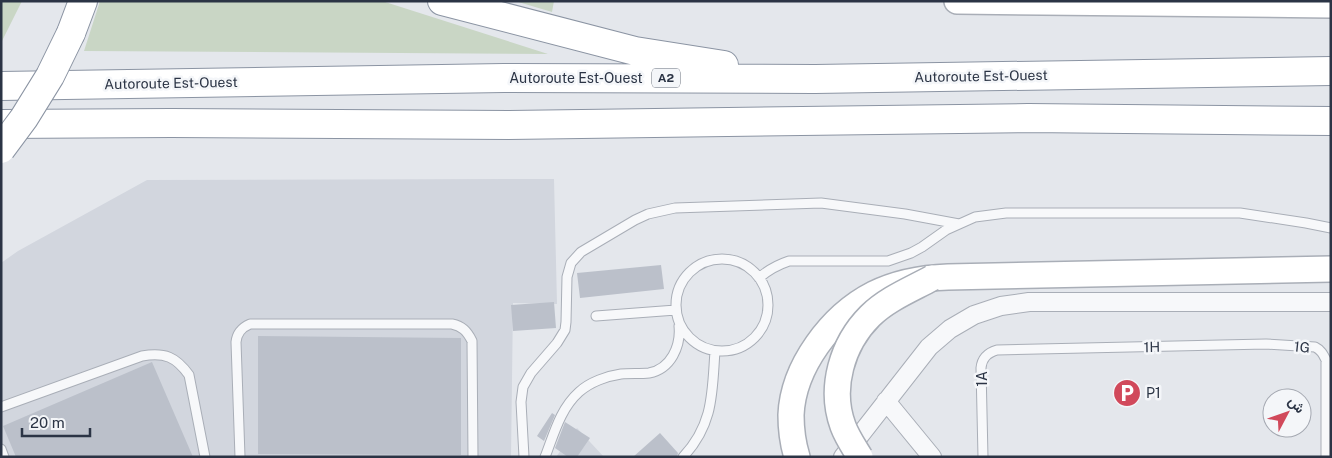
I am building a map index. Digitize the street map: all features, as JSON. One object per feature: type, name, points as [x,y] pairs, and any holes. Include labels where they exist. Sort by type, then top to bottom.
[{"type":"highway","points":[[1,149],[24,118],[50,76],[63,30],[66,1]]},
{"type":"highway","points":[[1,119],[37,63],[83,1]]},
{"type":"highway","points":[[442,1],[635,51],[815,79]]},
{"type":"highway","name":"Autoroute Est-Ouest","points":[[1,86],[504,78],[815,79],[1331,70]]},
{"type":"highway","points":[[1,124],[509,125],[1028,118],[1331,122]]},
{"type":"main road","points":[[956,1],[1331,5]]},
{"type":"main road","points":[[797,457],[792,433],[791,415],[797,385],[809,357],[827,332],[849,310],[874,294],[903,284],[932,278],[1331,269]]},
{"type":"main road","points":[[860,457],[850,442],[843,426],[839,409],[839,375],[843,358],[859,328],[871,316],[884,305],[932,278]]},
{"type":"street","points":[[844,457],[928,347],[950,329],[974,315],[1001,306],[1029,302],[1331,302]]},
{"type":"street","points":[[886,401],[932,457]]},
{"type":"lane","points":[[524,457],[521,402],[523,387],[526,379],[557,343],[565,330],[568,277],[571,263],[581,252],[635,220],[648,214],[675,208],[821,203],[905,214],[959,224]]},
{"type":"lane","points":[[759,278],[768,270],[789,261],[888,261],[911,253],[946,230],[959,224],[975,218],[1006,213],[1240,213],[1331,228]]},
{"type":"lane","points":[[545,457],[559,420],[569,404],[580,392],[592,383],[606,378],[620,374],[648,373],[659,369],[673,356],[678,345],[680,333],[676,298],[686,276],[695,268],[705,262],[717,259],[740,263],[751,269],[765,289],[768,300],[764,324],[749,342],[738,348],[727,351],[715,351],[703,347],[684,332],[679,322]]},
{"type":"lane","points":[[596,316],[676,310]]},
{"type":"lane","points":[[240,457],[236,342],[240,330],[250,324],[458,325],[464,329],[472,340],[473,457]]},
{"type":"lane","name":"1H","points":[[1038,350],[1266,344]]},
{"type":"lane","name":"1G","points":[[1266,344],[1315,347],[1324,355],[1326,360],[1326,457]]},
{"type":"lane","name":"1A","points":[[983,457],[982,362],[985,356],[997,350],[1038,350]]},
{"type":"lane","points":[[683,457],[692,448],[706,423],[711,396],[715,351]]},
{"type":"lane","points":[[1,407],[142,356],[164,355],[174,359],[189,375],[205,457]]},
{"type":"lane","points":[[1,449],[4,457]]},
{"type":"shaded area","points":[[554,179],[557,304],[513,303],[511,457],[1,457],[1,263],[18,251],[147,180]]},
{"type":"shaded area","points":[[577,428],[604,457],[556,457]]},
{"type":"green space","points":[[1,1],[22,1],[1,43]]},
{"type":"green space","points":[[100,1],[382,1],[548,54],[84,51]]},
{"type":"green space","points":[[515,1],[554,1],[552,12]]},
{"type":"building","points":[[661,265],[664,289],[580,298],[577,273]]},
{"type":"building","points":[[554,302],[556,328],[513,331],[511,305]]},
{"type":"building","points":[[258,336],[461,338],[461,455],[258,454]]},
{"type":"building","points":[[152,362],[193,457],[16,457],[3,426]]},
{"type":"building","points":[[552,413],[555,415],[544,441],[537,436]]},
{"type":"building","points":[[565,422],[590,438],[577,457],[568,457],[555,448]]},
{"type":"building","points":[[660,433],[678,453],[677,457],[633,457]]},
{"type":"place","name":"P1","points":[[1127,393]]}]
